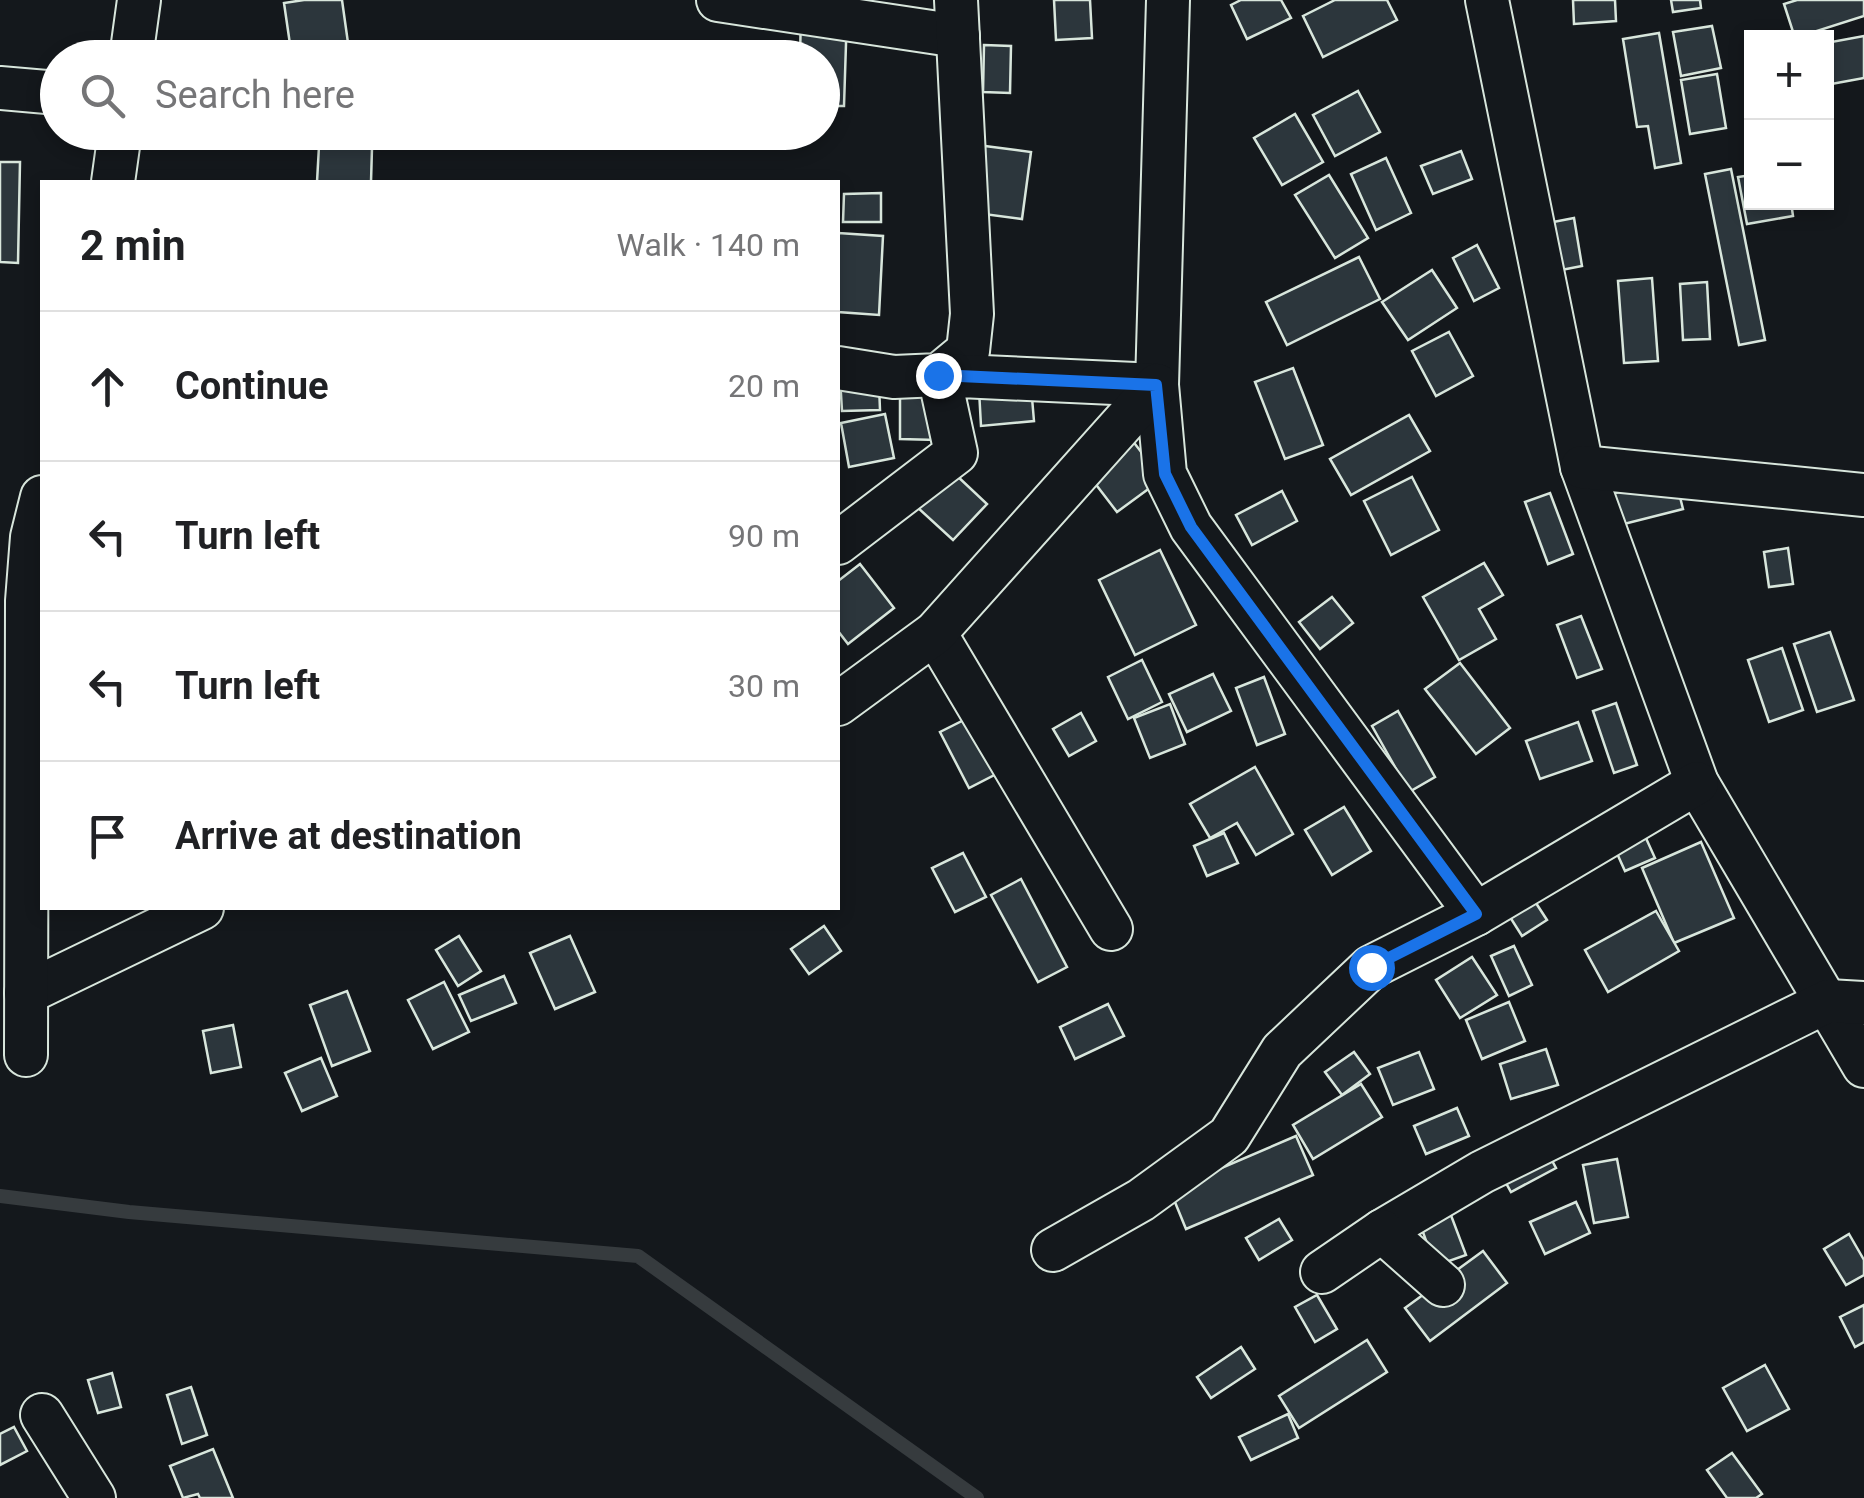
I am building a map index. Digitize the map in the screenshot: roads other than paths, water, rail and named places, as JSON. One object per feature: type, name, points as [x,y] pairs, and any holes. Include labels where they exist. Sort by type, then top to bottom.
[{"type":"street","points":[[134,40],[140,0]]},
{"type":"street","points":[[718,0],[957,18],[972,314],[968,350],[938,375]]},
{"type":"street","points":[[1168,0],[1156,385],[1165,474],[1191,527],[1476,914]]},
{"type":"street","points":[[1487,0],[1582,467],[1697,783],[1846,1002],[1864,1066]]},
{"type":"street","points":[[0,88],[40,91]]},
{"type":"street","points":[[113,180],[117,150]]},
{"type":"street","points":[[840,368],[894,376],[1156,385]]},
{"type":"street","points":[[840,541],[956,453],[938,375]]},
{"type":"street","points":[[840,703],[935,633],[1156,385]]},
{"type":"street","points":[[1582,467],[1864,495]]},
{"type":"street","points":[[26,1056],[27,600],[32,537],[40,504]]},
{"type":"street","points":[[935,633],[1111,929]]},
{"type":"street","points":[[1053,1250],[1141,1200],[1228,1136],[1282,1051],[1371,967],[1476,914],[1697,783]]},
{"type":"street","points":[[26,993],[198,910]]},
{"type":"street","points":[[1322,1272],[1482,1172],[1846,1002]]},
{"type":"street","points":[[1382,1231],[1443,1285]]},
{"type":"street","points":[[42,1415],[94,1498]]},
{"type":"waterway","points":[[0,1196],[129,1212],[638,1256],[977,1498]]}]
